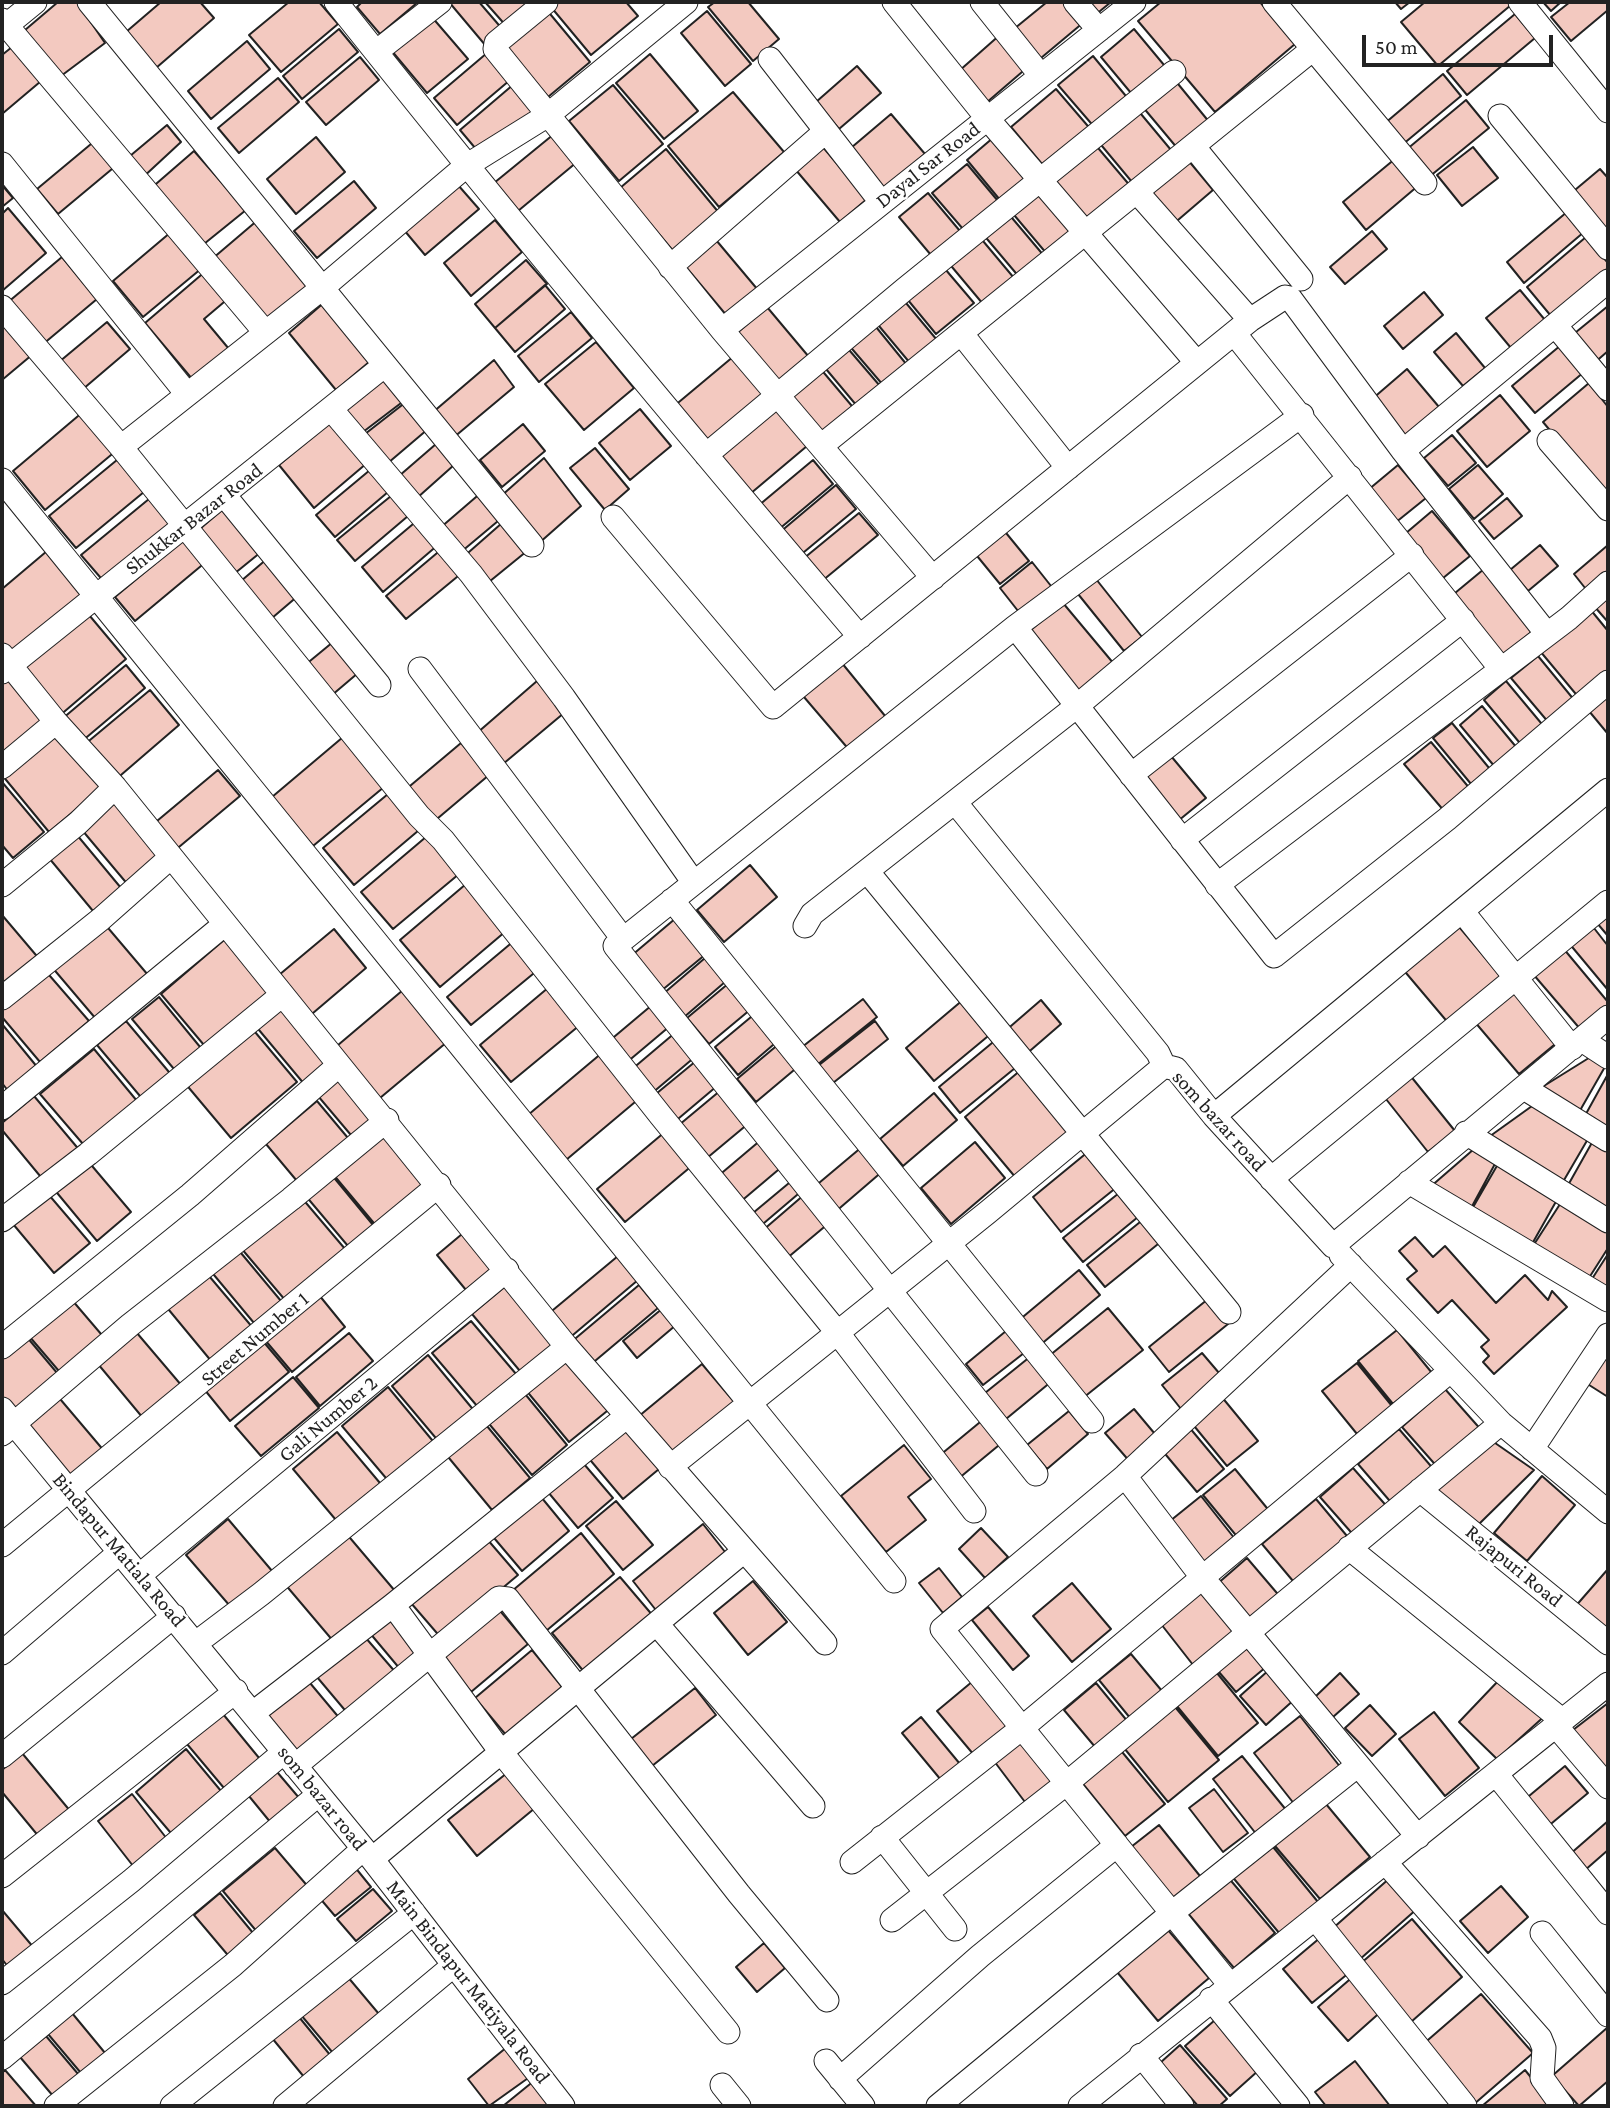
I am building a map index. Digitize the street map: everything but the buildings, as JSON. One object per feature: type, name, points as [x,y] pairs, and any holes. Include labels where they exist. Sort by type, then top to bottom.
[{"type":"street","points":[[35,2],[3,25],[264,332]]},
{"type":"street","points":[[89,2],[533,545]]},
{"type":"street","points":[[336,2],[467,166],[860,637]]},
{"type":"street","points":[[376,52],[440,2]]},
{"type":"street","points":[[546,2],[495,46],[670,267],[933,578]]},
{"type":"street","points":[[121,447],[321,289],[467,166],[548,115],[686,2]]},
{"type":"street","points":[[894,2],[987,118],[1197,363]]},
{"type":"street","points":[[982,2],[1041,76]]},
{"type":"street","points":[[1075,2],[1099,30]]},
{"type":"street","name":"Dayal Sar Road","points":[[722,330],[1134,2]]},
{"type":"street","points":[[1274,2],[1425,183]]},
{"type":"street","points":[[1520,2],[1608,111]]},
{"type":"street","points":[[821,446],[1314,49]]},
{"type":"street","points":[[770,59],[881,202]]},
{"type":"street","points":[[706,455],[1174,72]]},
{"type":"street","points":[[1500,116],[1608,248]]},
{"type":"street","points":[[670,267],[826,131]]},
{"type":"street","points":[[1193,146],[1300,279]]},
{"type":"street","points":[[2,164],[187,394]]},
{"type":"street","points":[[1137,192],[1242,326],[1302,415],[1501,669]]},
{"type":"street","points":[[1403,451],[1608,281]]},
{"type":"street","points":[[613,517],[773,708],[1242,326],[1280,298],[1290,298],[1403,451],[1547,634]]},
{"type":"street","points":[[2,307],[121,447],[184,528],[411,805],[443,840],[836,1332],[974,1511]]},
{"type":"street","points":[[1555,325],[1608,389]]},
{"type":"street","points":[[961,333],[1068,468]]},
{"type":"street","name":"Shukkar Bazar Road","points":[[5,664],[225,496],[385,365]]},
{"type":"street","points":[[331,409],[471,574],[564,698],[694,883]]},
{"type":"street","points":[[1036,1474],[615,946],[1015,627],[1302,415]]},
{"type":"street","points":[[1549,441],[1608,509]]},
{"type":"street","points":[[805,926],[812,914],[1077,706],[1350,477]]},
{"type":"street","points":[[2,480],[894,1581]]},
{"type":"street","points":[[225,496],[379,685]]},
{"type":"street","points":[[1131,775],[1412,555]]},
{"type":"street","points":[[1217,885],[1547,634],[1608,583]]},
{"type":"street","points":[[1182,840],[1462,620]]},
{"type":"street","points":[[1015,627],[1274,956],[1447,819],[1608,682]]},
{"type":"street","points":[[5,664],[115,787],[338,1066],[387,1120],[567,1347],[825,1643]]},
{"type":"street","points":[[420,669],[623,939]]},
{"type":"street","points":[[2,767],[56,722]]},
{"type":"street","points":[[2,885],[78,823],[115,787]]},
{"type":"street","points":[[1214,1116],[1608,790]]},
{"type":"street","points":[[955,802],[1158,1053],[1164,1066]]},
{"type":"street","points":[[2,998],[101,919],[172,857]]},
{"type":"street","points":[[867,871],[1229,1312]]},
{"type":"street","points":[[672,900],[859,1130],[947,1245],[1092,1421]]},
{"type":"street","points":[[1271,1179],[1608,902]]},
{"type":"street","points":[[1462,911],[1516,979],[1577,1044],[1608,1057]]},
{"type":"street","points":[[2,1108],[225,925]]},
{"type":"street","points":[[2,1220],[88,1154],[282,995]]},
{"type":"street","points":[[1332,1246],[1608,1017]]},
{"type":"street","points":[[2,1347],[190,1195],[338,1066]]},
{"type":"street","name":"som bazar road","points":[[670,1466],[947,1245],[1164,1066],[1176,1069],[1214,1116],[1450,1372],[1501,1423],[1608,1512]]},
{"type":"street","points":[[1524,1088],[1608,1140]]},
{"type":"street","points":[[6,1422],[387,1120]]},
{"type":"street","points":[[1466,1133],[1608,1221]]},
{"type":"street","points":[[1409,1182],[1608,1300]]},
{"type":"street","name":"Street Number 1","points":[[2,1545],[439,1185]]},
{"type":"street","points":[[1230,1985],[942,1629],[1125,1476],[1350,1265]]},
{"type":"street","name":"Gali Number 2","points":[[144,1572],[507,1270]]},
{"type":"street","points":[[1532,1449],[1608,1335]]},
{"type":"street","points":[[196,1643],[261,1594],[567,1347]]},
{"type":"street","points":[[852,1862],[1022,1728],[1450,1372]]},
{"type":"street","points":[[253,1713],[393,1605],[626,1417]]},
{"type":"street","name":"Bindapur Matiala Road","points":[[6,1422],[120,1552],[144,1572],[174,1616],[236,1691]]},
{"type":"street","points":[[892,1920],[1067,1783],[1501,1423]]},
{"type":"street","points":[[1125,1476],[1202,1577],[1418,1837]]},
{"type":"street","name":"Rajapuri Road","points":[[1420,1490],[1608,1643]]},
{"type":"street","points":[[1349,1548],[1560,1723],[1608,1787]]},
{"type":"street","name":"som bazar road","points":[[236,1691],[367,1854],[501,1752],[744,1550]]},
{"type":"street","points":[[2,1653],[120,1552]]},
{"type":"street","points":[[2,1983],[289,1759],[503,1597],[512,1602],[731,1883],[827,2000]]},
{"type":"street","points":[[393,1605],[501,1752],[729,2032]]},
{"type":"street","points":[[2,1756],[174,1616]]},
{"type":"street","points":[[656,1624],[813,1806]]},
{"type":"street","points":[[1080,2106],[1608,1684]]},
{"type":"street","points":[[2,1876],[236,1691]]},
{"type":"street","points":[[938,2106],[1172,1913],[1358,1765]]},
{"type":"street","points":[[1496,1774],[1608,1913]]},
{"type":"street","points":[[2,2058],[318,1795]]},
{"type":"street","points":[[882,1837],[955,1929]]},
{"type":"street","points":[[863,2106],[833,2070],[1117,1845]]},
{"type":"street","points":[[56,2106],[367,1854]]},
{"type":"street","name":"Main Bindapur Matiyala Road","points":[[367,1854],[564,2106]]},
{"type":"street","points":[[1385,1862],[1540,2038],[1544,2048],[1542,2078],[1562,2106]]},
{"type":"street","points":[[172,2106],[414,1913]]},
{"type":"street","points":[[1314,1918],[1465,2106]]},
{"type":"street","points":[[1542,1933],[1608,2015]]},
{"type":"street","points":[[285,2106],[454,1965]]},
{"type":"street","points":[[1211,1999],[1298,2106]]},
{"type":"street","points":[[1141,2055],[1182,2106]]},
{"type":"street","points":[[722,2085],[739,2106]]}]
